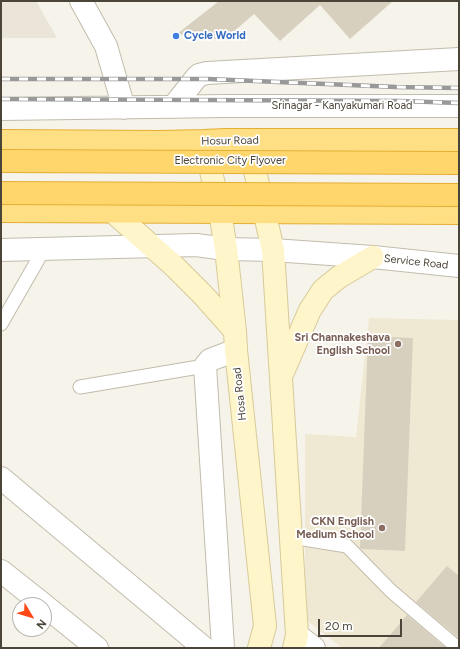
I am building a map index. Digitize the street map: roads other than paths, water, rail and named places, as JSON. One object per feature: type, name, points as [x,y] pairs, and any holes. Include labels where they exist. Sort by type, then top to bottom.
[{"type":"highway","name":"Hosur Road","points":[[1,141],[459,140]]},
{"type":"highway","name":"Electronic City Flyover","points":[[1,160],[459,163]]},
{"type":"highway","points":[[1,193],[459,195]]},
{"type":"highway","points":[[1,211],[459,213]]},
{"type":"main road","points":[[248,140],[273,250],[291,537],[302,644]]},
{"type":"main road","name":"Hosa Road","points":[[204,141],[220,212],[226,249],[265,626],[259,648]]},
{"type":"main road","points":[[112,211],[203,295],[235,341]]},
{"type":"main road","points":[[281,376],[310,310],[323,290],[339,277],[373,257]]},
{"type":"street","points":[[81,1],[106,46],[124,108]]},
{"type":"street","points":[[174,107],[196,78],[199,75],[207,73],[459,59]]},
{"type":"street","name":"Srinagar - Kanyakumari Road","points":[[1,109],[224,106],[459,106]]},
{"type":"street","name":"Service Road","points":[[1,250],[196,245],[226,249],[273,250],[373,257],[459,266]]},
{"type":"street","points":[[223,648],[205,366],[210,360],[235,341]]},
{"type":"street","points":[[1,478],[204,648]]},
{"type":"street","points":[[1,571],[34,597]]},
{"type":"street","points":[[52,611],[97,648]]},
{"type":"lane","points":[[1,324],[44,249]]},
{"type":"lane","points":[[80,387],[205,366]]},
{"type":"lane","points":[[291,537],[347,546],[391,591],[458,648]]},
{"type":"railway","points":[[1,79],[208,79],[396,87],[459,88]]},
{"type":"railway","points":[[1,99],[400,101],[459,103]]},
{"type":"place","name":"Cycle World","points":[[176,36]]},
{"type":"place","name":"Sri Channakeshava English School","points":[[398,344]]},
{"type":"place","name":"CKN English Medium School","points":[[382,528]]}]
